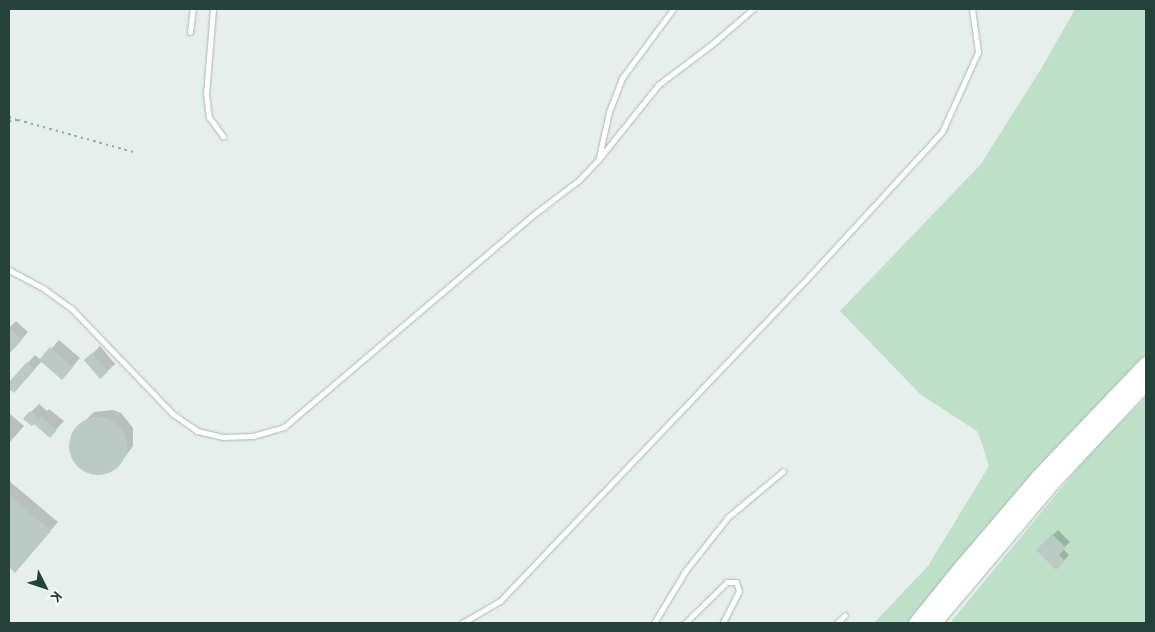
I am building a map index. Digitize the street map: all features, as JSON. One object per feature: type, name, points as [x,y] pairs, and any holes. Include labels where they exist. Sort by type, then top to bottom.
[{"type":"main road","points":[[916,623],[1039,476],[1146,364]]},
{"type":"main road","points":[[934,623],[1053,481],[1146,382]]},
{"type":"lane","points":[[190,32],[193,9]]},
{"type":"lane","points":[[213,9],[206,94],[209,117],[223,136]]},
{"type":"lane","points":[[598,160],[610,112],[622,78],[673,9]]},
{"type":"lane","points":[[9,270],[43,288],[71,308],[173,414],[197,430],[222,437],[253,436],[284,427],[537,212],[563,194],[598,160],[658,85],[712,44],[753,9]]},
{"type":"lane","points":[[462,623],[500,602],[803,283],[942,132],[978,52],[972,9]]},
{"type":"lane","points":[[654,623],[686,570],[728,517],[783,471]]},
{"type":"lane","points":[[685,623],[722,586],[727,582],[736,582],[739,591],[723,623]]},
{"type":"lane","points":[[837,623],[845,615]]},
{"type":"path","points":[[9,117],[137,153]]},
{"type":"path","points":[[9,121],[18,120]]},
{"type":"green space","points":[[1075,9],[1146,9],[1146,363],[916,623],[874,623],[928,566],[989,466],[978,432],[920,394],[840,311],[981,164],[1044,64]]},
{"type":"green space","points":[[1146,397],[1146,623],[950,623],[1091,452]]},
{"type":"building","points":[[9,328],[22,340],[9,354]]},
{"type":"building","points":[[50,347],[73,367],[62,380],[39,360]]},
{"type":"building","points":[[92,353],[108,372],[100,379],[84,360]]},
{"type":"building","points":[[27,362],[35,369],[14,393],[9,389],[9,382]]},
{"type":"building","points":[[30,411],[38,418],[41,416],[57,430],[50,438],[34,424],[32,426],[23,419]]},
{"type":"building","points":[[98,417],[109,419],[122,430],[127,446],[125,457],[114,470],[98,475],[87,473],[74,462],[69,446],[71,435],[82,422]]},
{"type":"building","points":[[9,495],[51,531],[15,573],[9,567]]},
{"type":"building","points":[[1052,534],[1066,548],[1059,555],[1065,561],[1056,570],[1036,550]]}]
